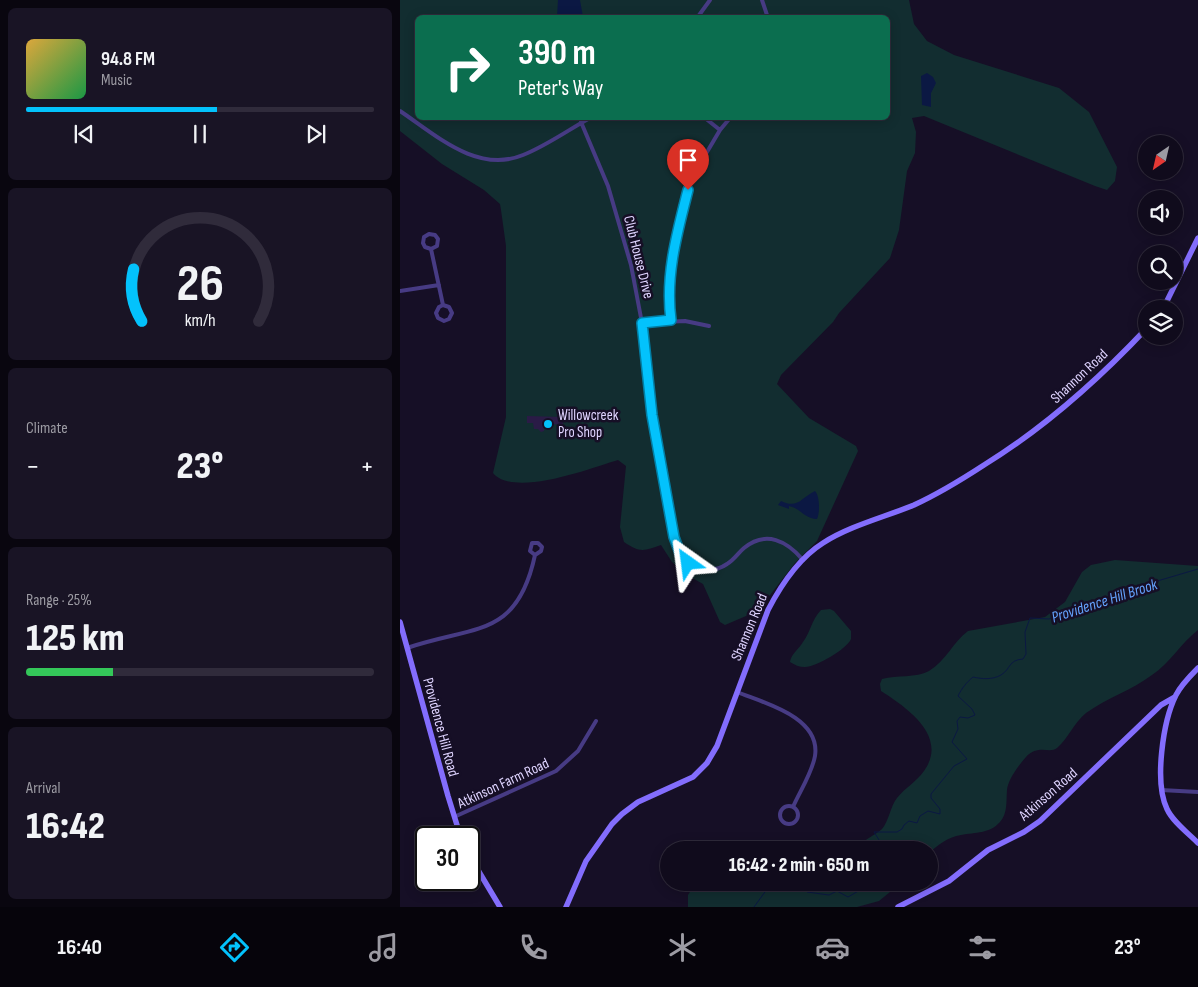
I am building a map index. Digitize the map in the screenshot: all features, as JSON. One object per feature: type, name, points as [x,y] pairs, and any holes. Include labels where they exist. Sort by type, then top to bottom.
[{"type":"street","points":[[699,15],[710,0]]},
{"type":"street","points":[[762,0],[767,15]]},
{"type":"street","points":[[400,111],[465,153],[483,160],[493,161],[521,156],[586,120]]},
{"type":"street","points":[[708,120],[720,130]]},
{"type":"street","points":[[671,320],[669,296],[673,256],[688,187],[720,130],[728,120]]},
{"type":"street","name":"Club House Drive","points":[[581,122],[608,186],[632,266],[642,323],[653,419],[674,537],[681,556],[692,565],[710,570],[728,563],[751,543],[770,538],[781,540],[804,560]]},
{"type":"street","points":[[430,234],[435,235],[438,241],[436,247],[431,249],[425,247],[422,242],[425,236],[430,234]]},
{"type":"street","points":[[1167,300],[1198,238]]},
{"type":"street","points":[[431,249],[443,305]]},
{"type":"street","points":[[400,291],[439,285]]},
{"type":"street","points":[[443,305],[448,306],[452,312],[450,318],[444,321],[438,318],[436,313],[438,308],[443,305]]},
{"type":"street","points":[[642,323],[671,320],[709,326]]},
{"type":"street","name":"Shannon Road","points":[[566,907],[591,853],[622,814],[656,793],[693,776],[707,763],[718,746],[736,692],[772,601],[786,580],[816,548],[833,537],[916,504],[960,480],[1008,449],[1059,412],[1138,337]]},
{"type":"street","points":[[407,648],[500,620],[508,615],[519,598],[530,573],[534,555]]},
{"type":"street","name":"Providence Hill Road","points":[[400,622],[457,826]]},
{"type":"street","points":[[1198,668],[1175,697],[1162,755],[1160,775],[1161,790],[1170,813],[1198,843]]},
{"type":"street","points":[[736,692],[796,718],[812,736],[815,755],[813,765],[793,807]]},
{"type":"street","name":"Atkinson Road","points":[[898,907],[949,881],[988,850],[1024,832],[1040,821],[1162,705],[1175,697]]},
{"type":"street","name":"Atkinson Farm Road","points":[[454,817],[556,772],[578,751],[596,720]]},
{"type":"street","points":[[1161,790],[1198,792]]},
{"type":"street","points":[[787,806],[793,807],[798,811],[797,820],[792,824],[786,824],[780,817],[780,811],[787,806]]},
{"type":"street","points":[[480,873],[500,907]]},
{"type":"green space","points":[[400,0],[909,0],[914,24],[927,41],[954,55],[1059,88],[1089,112],[1117,167],[1115,181],[1107,190],[924,116],[912,118],[916,132],[915,153],[907,171],[899,230],[890,258],[839,313],[833,322],[781,375],[777,384],[809,418],[856,446],[858,451],[817,541],[795,563],[767,599],[746,616],[725,625],[720,622],[703,584],[687,575],[672,562],[661,545],[642,550],[624,542],[620,527],[626,466],[618,460],[572,474],[535,482],[518,483],[503,480],[493,473],[506,417],[506,246],[500,204],[484,190],[442,164],[400,131]]},
{"type":"green space","points":[[1115,560],[1198,566],[1198,630],[1152,675],[1086,713],[1057,748],[1030,753],[1009,781],[1004,815],[996,826],[982,832],[952,837],[938,846],[938,841],[864,841],[882,829],[897,798],[921,775],[930,758],[931,746],[928,735],[912,714],[881,691],[880,684],[882,679],[918,675],[929,671],[940,662],[968,631],[1045,617],[1065,602],[1082,572],[1091,565]]},
{"type":"green space","points":[[830,609],[834,611],[851,631],[851,639],[848,643],[831,657],[810,666],[801,667],[790,662],[793,654],[806,638],[821,610]]},
{"type":"green space","points":[[690,891],[891,891],[879,901],[857,907],[688,907],[688,895]]},
{"type":"water","points":[[558,0],[580,0],[583,15],[557,15]]},
{"type":"water","points":[[927,73],[933,77],[936,83],[931,93],[931,107],[922,105],[921,76]]},
{"type":"water","points":[[815,491],[819,505],[817,519],[809,517],[793,507],[789,506],[789,509],[778,505],[781,501],[792,504],[799,502]]},
{"type":"building","name":"Willowcreek Pro Shop","points":[[527,416],[563,417],[563,425],[549,424],[548,428],[544,428],[544,431],[541,432],[538,429],[534,429],[533,423],[527,423]]},
{"type":"waterway","name":"Providence Hill Brook","points":[[880,841],[874,832],[897,832],[909,821],[917,823],[920,816],[928,811],[940,814],[940,809],[931,798],[931,794],[954,766],[967,759],[952,742],[958,729],[957,721],[960,717],[968,718],[975,715],[972,709],[958,696],[973,677],[987,679],[998,677],[1012,663],[1023,659],[1026,654],[1025,632],[1030,618],[1049,619],[1137,587],[1198,569]]},
{"type":"waterway","name":"Providence Hill Brook","points":[[754,907],[766,891]]},
{"type":"waterway","name":"Providence Hill Brook","points":[[807,891],[829,895],[837,891]]},
{"type":"waterway","name":"Providence Hill Brook","points":[[837,891],[848,897],[858,891]]},
{"type":"place","name":"Willowcreek Pro Shop","points":[[548,424]]},
{"type":"route","points":[[688,190],[673,256],[669,296],[671,320],[642,323],[652,415],[674,537],[681,556],[688,563]]}]
